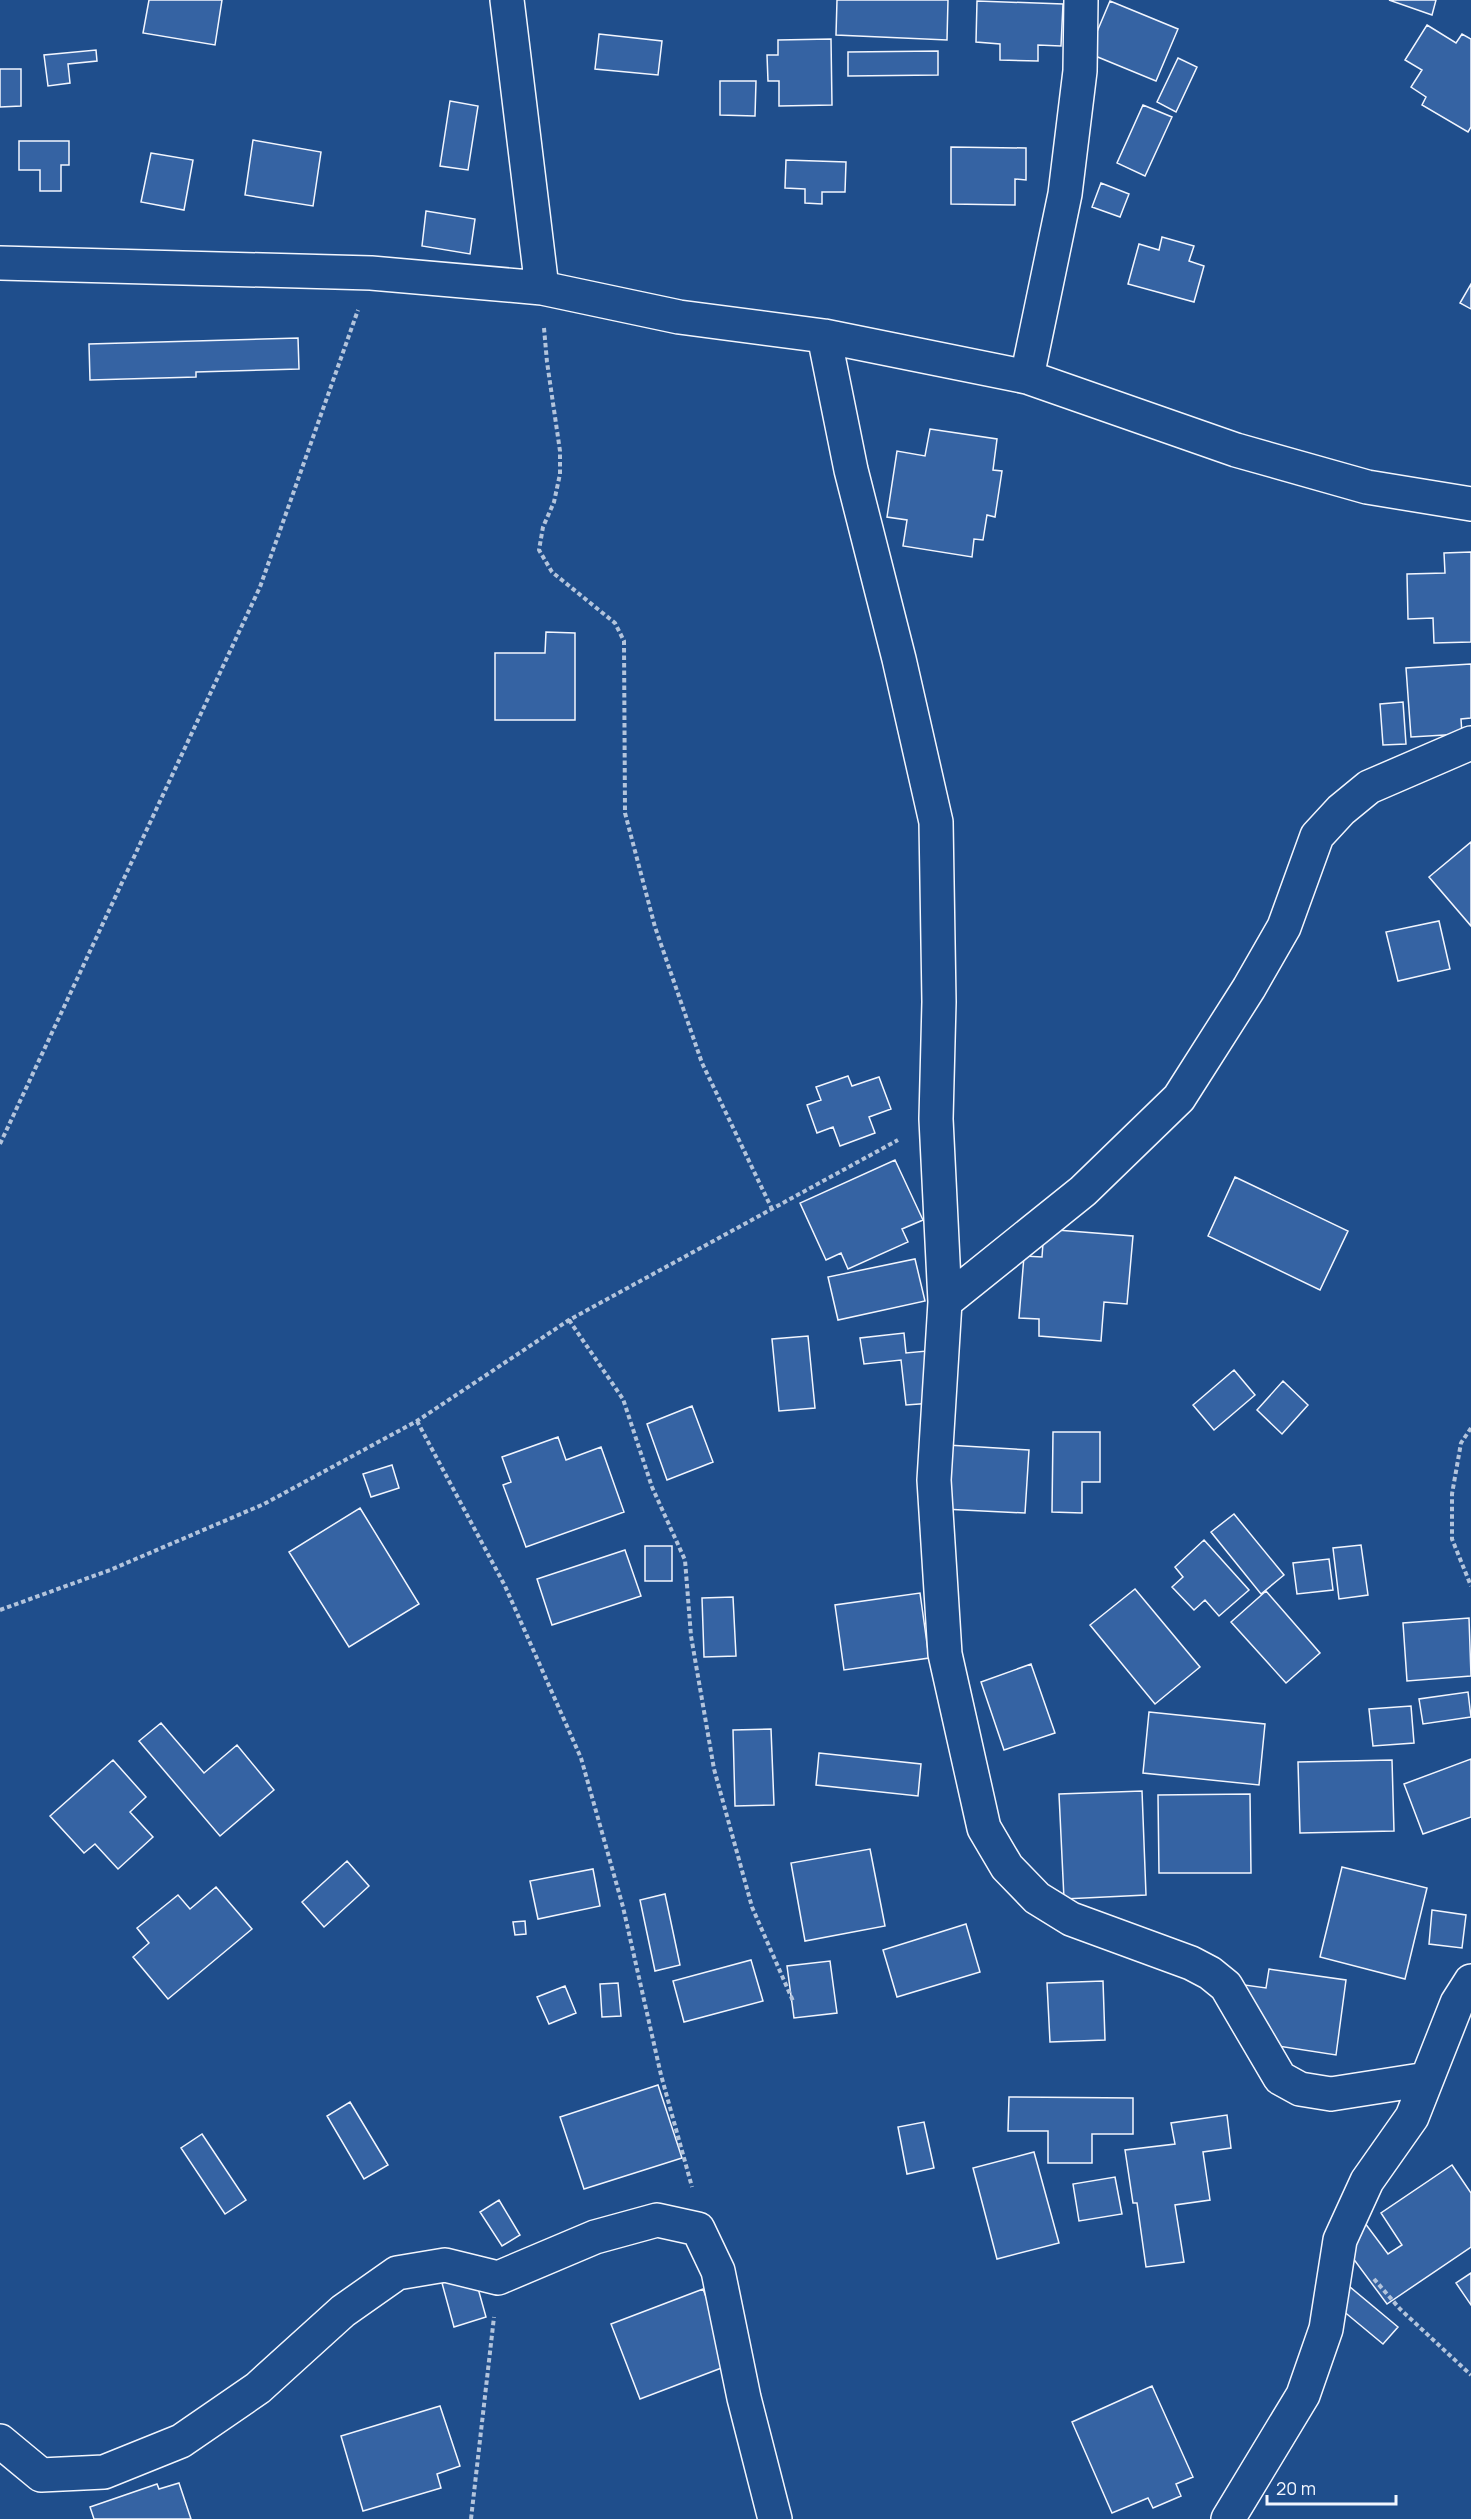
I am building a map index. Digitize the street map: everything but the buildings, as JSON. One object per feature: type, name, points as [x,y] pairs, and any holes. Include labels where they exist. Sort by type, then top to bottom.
[{"type":"street","points":[[507,0],[542,288]]},
{"type":"street","points":[[1027,377],[1065,194],[1080,70],[1081,0]]},
{"type":"street","points":[[0,263],[371,273],[542,288],[679,317],[824,336],[1027,377],[1258,457],[1367,488],[1471,504]]},
{"type":"street","points":[[824,336],[850,470],[899,659],[936,822],[939,1002],[936,1119],[945,1302],[934,1480],[945,1654],[984,1828],[1007,1867],[1037,1898],[1071,1919],[1191,1963],[1210,1973],[1226,1986],[1280,2078],[1300,2088],[1330,2094],[1427,2079]]},
{"type":"street","points":[[945,1302],[1083,1191],[1179,1098],[1249,988],[1284,927],[1317,836],[1341,810],[1369,787],[1471,743]]},
{"type":"street","points":[[1228,2519],[1303,2395],[1326,2329],[1340,2240],[1367,2181],[1412,2116],[1457,2003],[1471,1982]]},
{"type":"street","points":[[0,2441],[41,2475],[104,2472],[181,2441],[258,2388],[343,2311],[397,2273],[445,2265],[498,2277],[595,2237],[657,2220],[698,2229],[718,2271],[744,2398],[775,2519]]},
{"type":"path","points":[[0,1144],[260,587],[371,273]]},
{"type":"path","points":[[542,288],[547,362],[560,451],[560,474],[554,502],[543,527],[539,550],[552,572],[615,623],[624,641],[625,813],[655,927],[702,1063],[772,1209]]},
{"type":"path","points":[[0,1610],[110,1570],[264,1504],[417,1420],[569,1320],[936,1119]]},
{"type":"path","points":[[569,1320],[623,1399],[652,1487],[685,1560],[691,1636],[714,1769],[752,1906],[793,2001]]},
{"type":"path","points":[[417,1420],[504,1586],[581,1758],[623,1907],[661,2075],[692,2186],[698,2229]]},
{"type":"path","points":[[1471,1428],[1461,1443],[1452,1494],[1452,1539],[1471,1586]]},
{"type":"path","points":[[1340,2240],[1400,2309],[1471,2375]]},
{"type":"path","points":[[471,2519],[498,2277]]}]
